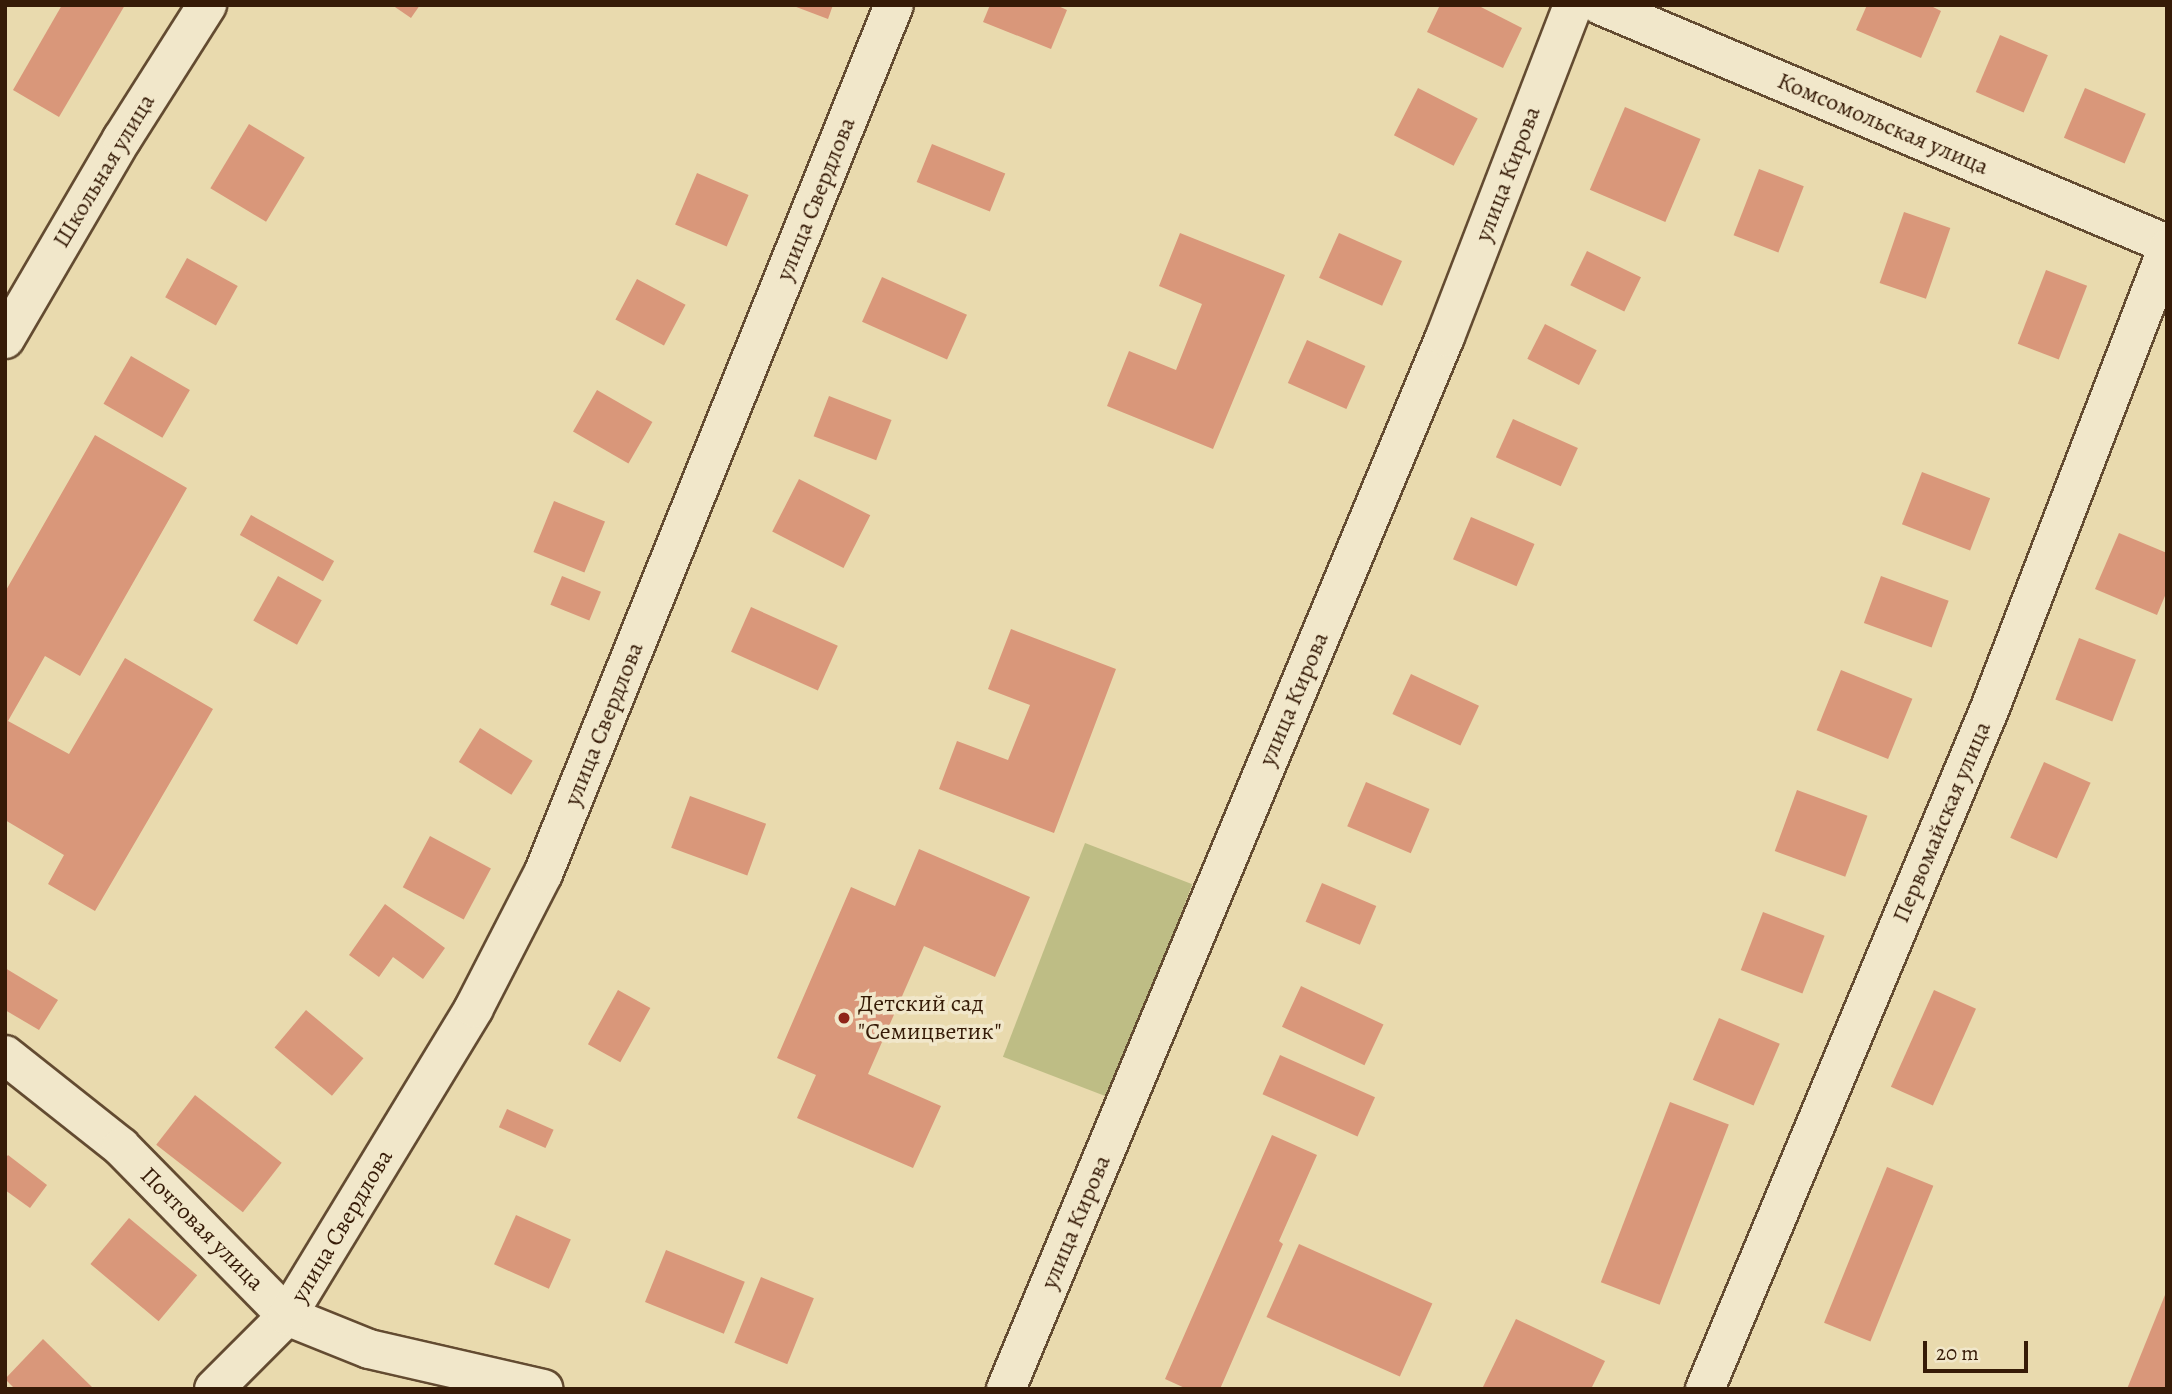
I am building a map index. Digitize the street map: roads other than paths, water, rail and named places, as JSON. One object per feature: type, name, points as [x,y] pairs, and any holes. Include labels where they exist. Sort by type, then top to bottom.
[{"type":"street","name":"Школьная улица","points":[[5,339],[122,139],[207,5]]},
{"type":"street","name":"улица Свердлова","points":[[214,1389],[287,1316],[474,1008],[543,874],[894,5]]},
{"type":"street","name":"улица Кирова","points":[[1006,1389],[1445,337],[1573,5]]},
{"type":"street","name":"Комсомольская улица","points":[[1600,5],[2167,246]]},
{"type":"street","name":"Первомайская улица","points":[[1704,1389],[1990,708],[2167,246]]},
{"type":"street","name":"Почтовая улица","points":[[5,1055],[121,1147],[287,1316],[369,1349],[544,1389]]},
{"type":"place","name":"Детский сад \"Семицветик\"","points":[[844,1018]]}]
